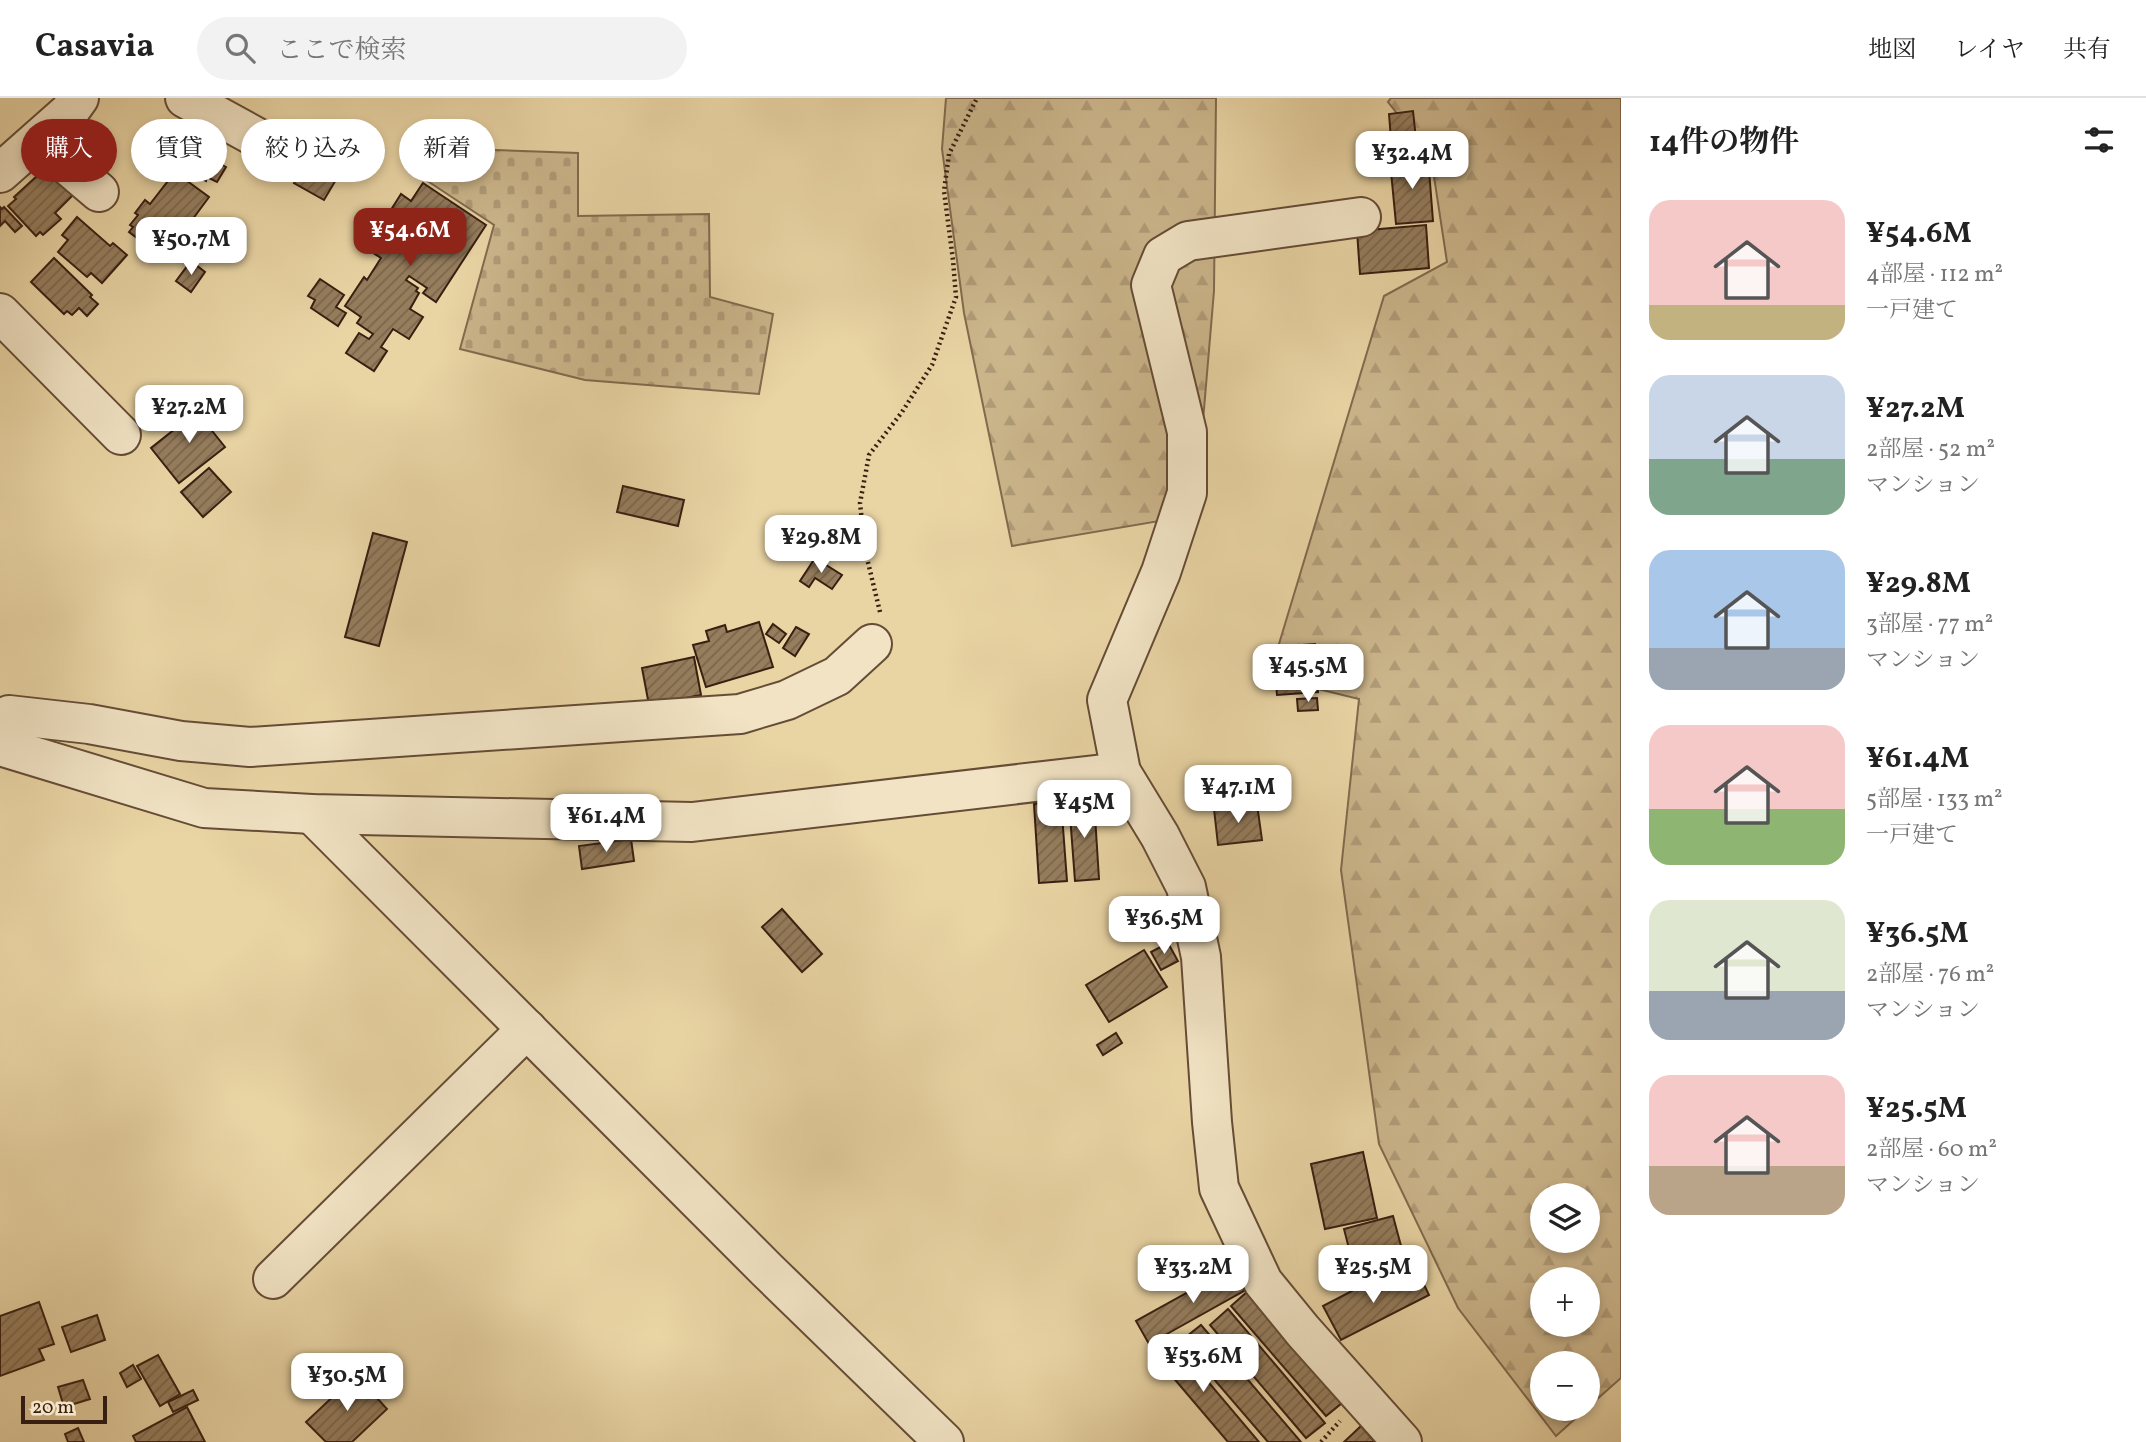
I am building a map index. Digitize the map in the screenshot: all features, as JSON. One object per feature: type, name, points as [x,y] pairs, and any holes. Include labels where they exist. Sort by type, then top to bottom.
[{"type":"street","points":[[61,119],[79,98]]},
{"type":"street","points":[[185,98],[241,129]]},
{"type":"street","points":[[0,173],[21,154]]},
{"type":"street","points":[[87,182],[99,192]]},
{"type":"street","points":[[1361,217],[1188,241],[1163,256],[1151,285],[1187,432],[1187,493],[1161,572],[1107,701],[1121,772],[1160,836],[1186,887],[1201,957],[1219,1188],[1263,1282],[1402,1442]]},
{"type":"street","points":[[0,313],[121,435]]},
{"type":"street","points":[[0,721],[9,715],[89,724],[181,741],[250,747],[740,714],[787,700],[837,676],[872,644]]},
{"type":"street","points":[[0,747],[204,808],[312,814],[692,822],[1121,772]]},
{"type":"street","points":[[312,814],[767,1270],[944,1442]]},
{"type":"street","points":[[274,1279],[527,1029]]},
{"type":"path","points":[[872,644],[880,611],[865,550],[860,503],[869,455],[902,412],[932,365],[956,297],[944,191],[949,154],[977,98]]},
{"type":"green space","points":[[946,98],[1216,98],[1214,291],[1195,515],[1012,546],[964,313],[942,149]]},
{"type":"green space","points":[[1391,98],[1621,98],[1621,1378],[1600,1397],[1600,1351],[1530,1351],[1530,1402],[1458,1308],[1379,1144],[1341,870],[1359,699],[1269,677],[1384,296],[1447,262],[1431,157],[1388,102]]},
{"type":"green space","points":[[495,150],[578,153],[578,216],[709,214],[710,297],[773,314],[759,394],[585,380],[460,349],[494,225],[429,182],[495,182]]},
{"type":"green space","points":[[1545,1421],[1573,1421],[1556,1436]]},
{"type":"building","points":[[1413,111],[1417,149],[1392,152],[1389,114]]},
{"type":"building","points":[[1428,157],[1433,221],[1396,224],[1390,161]]},
{"type":"building","points":[[30,182],[65,182],[75,193],[55,213],[61,219],[43,235],[40,232],[36,236],[8,206],[16,199],[14,197]]},
{"type":"building","points":[[167,182],[189,182],[209,197],[164,258],[129,232],[133,227],[130,225],[138,215],[135,213],[145,200],[150,204]]},
{"type":"building","points":[[295,182],[335,182],[324,200]]},
{"type":"building","points":[[423,183],[486,225],[436,302],[423,293],[427,288],[409,276],[406,280],[418,288],[416,291],[419,293],[410,309],[423,317],[409,339],[393,329],[381,347],[387,351],[374,371],[346,353],[359,333],[369,339],[373,334],[357,323],[361,317],[345,306],[364,277],[367,280],[381,258],[370,251],[388,224],[384,221],[401,194],[411,201]]},
{"type":"building","points":[[0,207],[4,207],[22,226],[15,232],[5,221],[0,226]]},
{"type":"building","points":[[77,217],[110,246],[113,243],[127,255],[102,283],[91,273],[87,277],[58,252],[68,240],[62,235]]},
{"type":"building","points":[[1426,225],[1429,268],[1360,274],[1357,231]]},
{"type":"building","points":[[54,258],[98,304],[87,316],[79,308],[72,315],[67,311],[64,314],[31,282]]},
{"type":"building","points":[[191,261],[205,272],[191,292],[176,281]]},
{"type":"building","points":[[320,279],[344,295],[336,307],[346,313],[338,326],[311,308],[315,300],[308,296]]},
{"type":"building","points":[[204,406],[216,422],[209,427],[225,447],[179,483],[151,448]]},
{"type":"building","points":[[209,468],[231,492],[203,517],[181,492]]},
{"type":"building","points":[[623,486],[684,500],[678,526],[617,512]]},
{"type":"building","points":[[373,533],[407,542],[379,646],[345,637]]},
{"type":"building","points":[[815,558],[842,575],[832,589],[815,578],[809,587],[800,581]]},
{"type":"building","points":[[759,622],[773,667],[706,687],[693,645],[709,641],[706,631],[725,625],[727,632]]},
{"type":"building","points":[[773,624],[786,634],[779,643],[766,634]]},
{"type":"building","points":[[796,627],[809,634],[795,656],[783,648]]},
{"type":"building","points":[[1315,644],[1318,692],[1277,695],[1273,647]]},
{"type":"building","points":[[694,657],[701,695],[649,705],[642,668]]},
{"type":"building","points":[[1317,698],[1318,710],[1298,711],[1297,699]]},
{"type":"building","points":[[1094,800],[1099,879],[1075,881],[1069,802]]},
{"type":"building","points":[[1061,801],[1067,881],[1039,883],[1034,804]]},
{"type":"building","points":[[1257,804],[1262,840],[1218,845],[1214,809]]},
{"type":"building","points":[[631,839],[634,861],[582,869],[579,846]]},
{"type":"building","points":[[782,909],[822,954],[802,972],[762,927]]},
{"type":"building","points":[[1168,943],[1178,961],[1161,970],[1151,952]]},
{"type":"building","points":[[1144,950],[1167,987],[1109,1022],[1086,985]]},
{"type":"building","points":[[1116,1033],[1122,1043],[1103,1055],[1097,1045]]},
{"type":"building","points":[[1363,1152],[1377,1218],[1325,1229],[1311,1164]]},
{"type":"building","points":[[1393,1216],[1408,1272],[1358,1284],[1344,1229]]},
{"type":"building","points":[[1237,1265],[1249,1288],[1149,1344],[1136,1321]]},
{"type":"building","points":[[1418,1272],[1429,1295],[1341,1340],[1323,1306],[1371,1281],[1377,1293]]},
{"type":"building","points":[[1247,1292],[1342,1403],[1326,1416],[1231,1306]]},
{"type":"building","points":[[39,1302],[54,1344],[39,1349],[44,1360],[0,1376],[0,1316]]},
{"type":"building","points":[[1228,1309],[1325,1423],[1306,1438],[1210,1325]]},
{"type":"building","points":[[97,1315],[105,1340],[71,1352],[62,1327]]},
{"type":"building","points":[[1201,1325],[1301,1442],[1268,1442],[1181,1341]]},
{"type":"building","points":[[1172,1339],[1259,1442],[1228,1442],[1154,1355]]},
{"type":"building","points":[[158,1355],[180,1394],[160,1406],[137,1366]]},
{"type":"building","points":[[133,1365],[141,1379],[127,1387],[120,1373]]},
{"type":"building","points":[[356,1375],[387,1409],[352,1442],[326,1442],[306,1422]]},
{"type":"building","points":[[83,1380],[90,1399],[64,1407],[58,1387]]},
{"type":"building","points":[[193,1390],[198,1400],[173,1412],[168,1402]]},
{"type":"building","points":[[187,1407],[205,1442],[136,1442],[133,1436]]},
{"type":"building","points":[[1361,1426],[1375,1442],[1344,1442]]},
{"type":"building","points":[[78,1428],[84,1442],[68,1442],[65,1434]]}]
